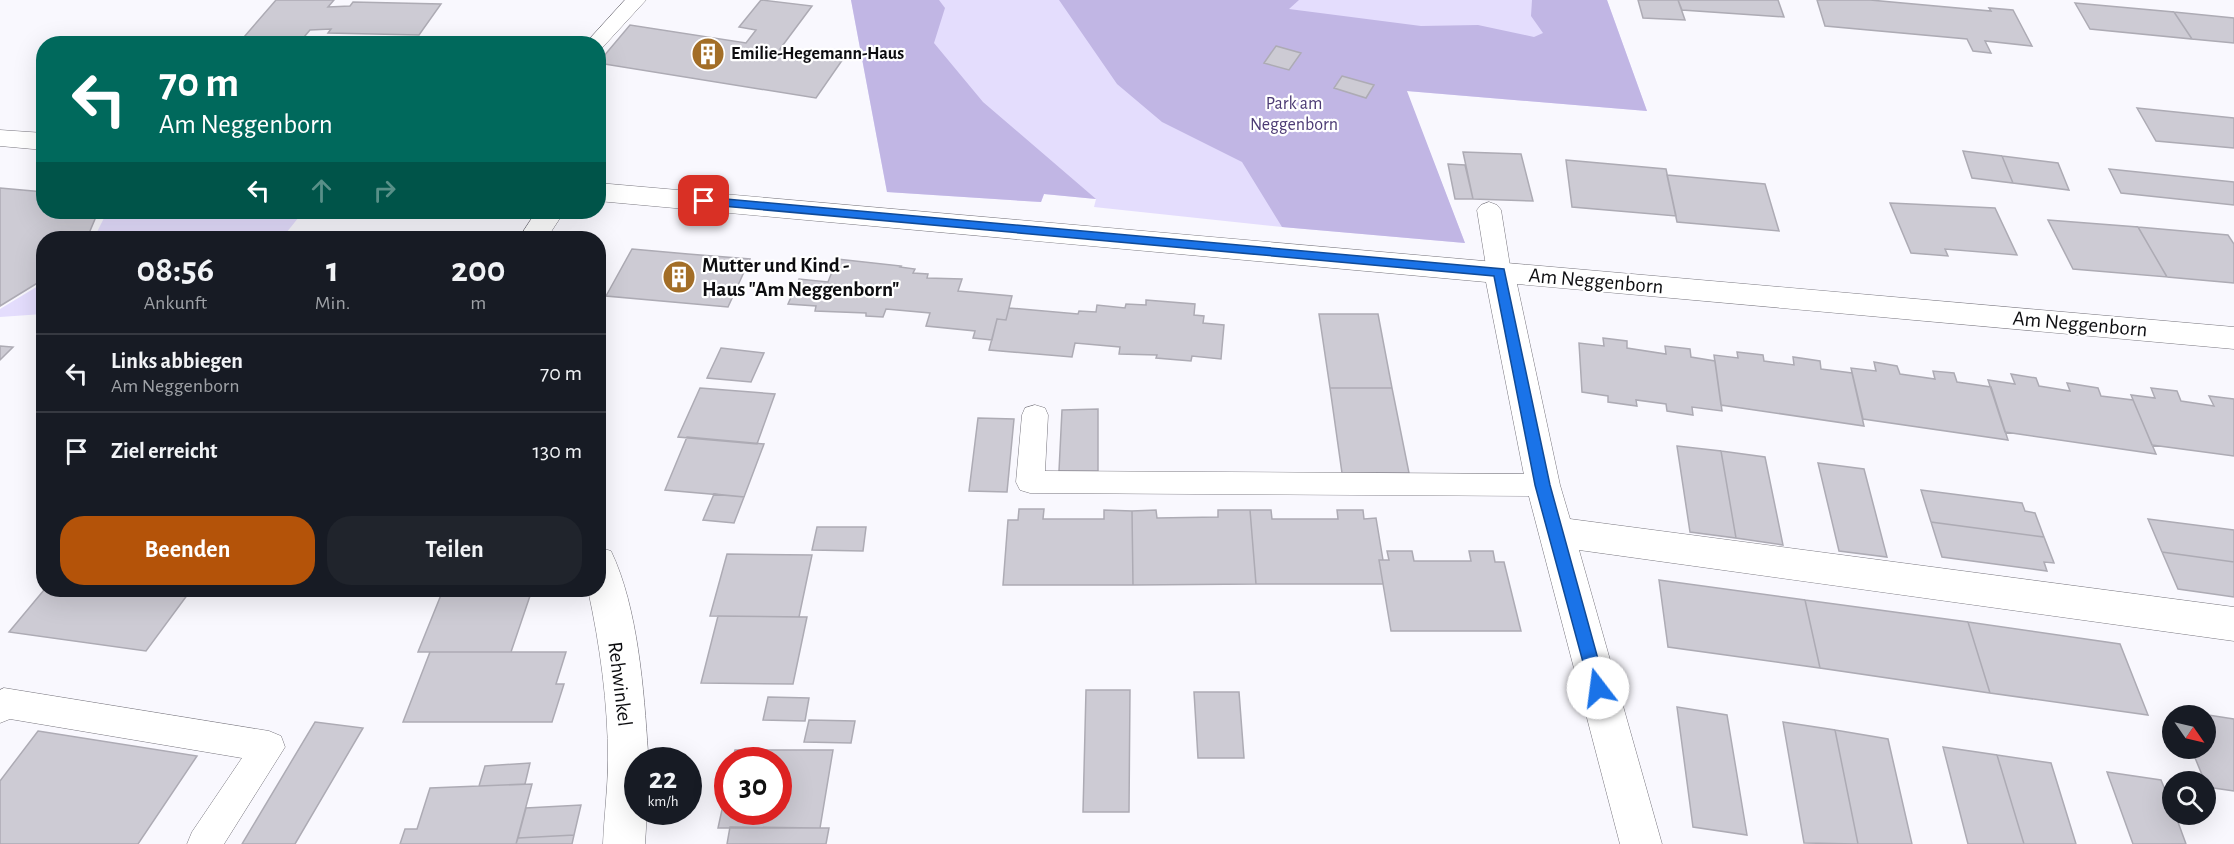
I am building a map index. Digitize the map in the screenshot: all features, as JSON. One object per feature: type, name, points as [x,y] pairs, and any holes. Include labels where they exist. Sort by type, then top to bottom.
[{"type":"street","points":[[0,138],[36,141]]},
{"type":"street","name":"Am Neggenborn","points":[[606,193],[2234,338]]},
{"type":"street","points":[[1499,272],[1543,485],[1641,844]]},
{"type":"street","points":[[1555,532],[2234,624]]},
{"type":"street","name":"Rehwinkel","points":[[606,585],[622,686],[628,753],[624,844]]},
{"type":"lane","points":[[602,36],[636,0]]},
{"type":"lane","points":[[1489,210],[1499,272]]},
{"type":"lane","points":[[1035,415],[1030,482],[1543,485]]},
{"type":"lane","points":[[0,708],[4,703],[269,747],[204,844]]},
{"type":"green space","name":"Park am Neggenborn","points":[[851,0],[1607,0],[1647,111],[1406,91],[1465,243],[1094,207],[1096,199],[1044,194],[1041,202],[887,192]]},
{"type":"green space","points":[[851,0],[939,0],[945,8],[934,43],[983,102],[1096,199],[1044,194],[1041,202],[887,192]]},
{"type":"green space","points":[[1059,0],[1299,0],[1289,9],[1421,26],[1478,25],[1534,37],[1543,33],[1531,16],[1532,0],[1607,0],[1647,111],[1407,91],[1465,243],[1282,227],[1242,162],[1162,122],[1117,84]]},
{"type":"green space","points":[[104,219],[297,219],[288,231],[98,231]]},
{"type":"green space","points":[[36,287],[36,314],[0,317],[0,309]]},
{"type":"building","points":[[276,0],[334,0],[328,7],[350,6],[353,2],[441,4],[419,35],[328,33],[331,29],[310,30],[305,36],[245,36]]},
{"type":"building","name":"Emilie-Hegemann-Haus","points":[[761,0],[812,6],[780,49],[843,59],[816,98],[606,64],[606,54],[630,25],[746,43],[756,30],[739,27]]},
{"type":"building","points":[[1638,0],[1678,0],[1685,20],[1643,18]]},
{"type":"building","points":[[1678,0],[1778,0],[1784,17],[1682,10]]},
{"type":"building","points":[[1817,0],[1870,0],[1991,11],[1989,8],[2013,10],[2032,46],[1985,41],[1991,53],[1973,51],[1967,39],[1825,26]]},
{"type":"building","points":[[2075,3],[2174,12],[2192,39],[2090,29]]},
{"type":"building","points":[[2174,12],[2234,18],[2234,43],[2192,39]]},
{"type":"building","points":[[1276,46],[1301,53],[1289,70],[1264,63]]},
{"type":"building","points":[[1342,76],[1374,85],[1366,98],[1334,88]]},
{"type":"building","points":[[2137,108],[2234,118],[2234,148],[2156,141]]},
{"type":"building","points":[[1963,151],[2002,156],[2013,183],[1972,178]]},
{"type":"building","points":[[1463,152],[1521,154],[1533,201],[1473,199]]},
{"type":"building","points":[[2002,156],[2058,163],[2069,190],[2013,183]]},
{"type":"building","points":[[1566,160],[1666,169],[1676,216],[1572,207]]},
{"type":"building","points":[[1448,164],[1465,165],[1473,199],[1455,199]]},
{"type":"building","points":[[2109,169],[2234,182],[2234,205],[2121,193]]},
{"type":"building","points":[[1667,175],[1765,184],[1779,231],[1677,222]]},
{"type":"building","points":[[0,188],[36,191],[36,219],[95,219],[90,231],[36,231],[36,284],[0,306]]},
{"type":"building","points":[[1890,203],[1995,208],[2017,255],[1945,249],[1948,256],[1911,253]]},
{"type":"building","points":[[2048,220],[2138,227],[2167,277],[2073,269]]},
{"type":"building","points":[[2138,227],[2228,235],[2234,244],[2234,283],[2167,277]]},
{"type":"building","name":"Mutter und Kind - Haus \"Am Neggenborn\"","points":[[632,249],[750,259],[728,307],[606,296]]},
{"type":"building","points":[[837,259],[901,266],[915,269],[913,273],[928,274],[927,278],[962,279],[958,291],[1012,296],[1006,320],[997,319],[992,340],[973,338],[975,331],[926,326],[930,313],[886,309],[883,317],[866,316],[866,313],[815,311],[816,306],[788,304],[799,279],[828,282]]},
{"type":"building","points":[[1146,300],[1195,304],[1194,315],[1204,316],[1203,323],[1224,325],[1221,359],[1192,356],[1191,361],[1156,358],[1157,355],[1119,354],[1120,347],[1075,343],[1072,357],[989,350],[997,319],[1006,320],[1009,308],[1078,314],[1079,311],[1096,312],[1097,305],[1125,308],[1126,304],[1146,305]]},
{"type":"building","points":[[1319,314],[1378,314],[1392,388],[1330,388]]},
{"type":"building","points":[[1603,338],[1627,341],[1627,348],[1666,354],[1665,346],[1690,349],[1691,357],[1715,361],[1722,411],[1692,407],[1693,415],[1667,411],[1666,404],[1636,400],[1637,406],[1608,402],[1608,396],[1582,392],[1579,343],[1604,346]]},
{"type":"building","points":[[0,346],[13,347],[0,360]]},
{"type":"building","points":[[721,348],[764,353],[751,382],[707,378]]},
{"type":"building","points":[[1737,352],[1763,355],[1764,361],[1794,365],[1793,357],[1820,361],[1821,369],[1852,373],[1864,426],[1721,405],[1714,355],[1738,358]]},
{"type":"building","points":[[1874,362],[1897,366],[1900,374],[1935,379],[1933,371],[1954,373],[1957,382],[1991,387],[2008,440],[1863,419],[1851,368],[1876,371]]},
{"type":"building","points":[[2011,374],[2036,378],[2039,386],[2070,391],[2067,383],[2098,388],[2101,396],[2133,400],[2156,454],[2005,432],[1988,380],[2015,384]]},
{"type":"building","points":[[700,388],[775,394],[757,444],[678,437]]},
{"type":"building","points":[[1330,388],[1392,388],[1409,473],[1342,473]]},
{"type":"building","points":[[2151,388],[2177,391],[2181,401],[2214,406],[2209,396],[2234,399],[2234,456],[2152,445],[2131,395],[2155,398]]},
{"type":"building","points":[[1098,409],[1098,471],[1059,471],[1062,410]]},
{"type":"building","points":[[978,418],[1014,419],[1007,492],[969,491]]},
{"type":"building","points":[[687,437],[764,444],[744,497],[665,490]]},
{"type":"building","points":[[1677,446],[1721,451],[1736,538],[1690,532]]},
{"type":"building","points":[[1721,451],[1765,457],[1783,545],[1736,538]]},
{"type":"building","points":[[1818,463],[1864,469],[1887,557],[1839,551]]},
{"type":"building","points":[[1921,490],[2022,503],[2025,511],[2035,513],[2044,537],[1931,522]]},
{"type":"building","points":[[714,494],[744,497],[734,523],[703,520]]},
{"type":"building","points":[[1019,509],[1044,509],[1043,519],[1104,519],[1104,510],[1132,511],[1133,585],[1003,585],[1008,520],[1018,520]]},
{"type":"building","points":[[1156,510],[1157,518],[1218,517],[1218,510],[1250,510],[1256,584],[1133,585],[1132,511]]},
{"type":"building","points":[[1250,510],[1271,510],[1272,519],[1338,519],[1337,510],[1363,510],[1364,519],[1376,518],[1383,560],[1379,560],[1383,584],[1256,584]]},
{"type":"building","points":[[2148,519],[2234,530],[2234,562],[2162,552]]},
{"type":"building","points":[[1931,522],[2044,537],[2054,563],[2044,562],[2047,571],[1942,557]]},
{"type":"building","points":[[817,527],[866,527],[863,551],[812,550]]},
{"type":"building","points":[[1387,551],[1412,551],[1414,561],[1471,561],[1469,551],[1493,551],[1495,562],[1504,562],[1521,631],[1391,631],[1379,560],[1389,560]]},
{"type":"building","points":[[2162,552],[2234,562],[2234,597],[2178,589]]},
{"type":"building","points":[[727,554],[812,555],[799,617],[710,616]]},
{"type":"building","points":[[1659,580],[1805,600],[1820,668],[1668,647]]},
{"type":"building","points":[[38,597],[186,597],[146,651],[9,632]]},
{"type":"building","points":[[440,597],[530,597],[511,652],[418,652]]},
{"type":"building","points":[[1805,600],[1968,622],[1990,693],[1820,668]]},
{"type":"building","points":[[718,616],[807,617],[793,684],[701,683]]},
{"type":"building","points":[[1968,622],[2120,644],[2148,715],[1990,693]]},
{"type":"building","points":[[430,652],[566,652],[556,684],[564,684],[552,722],[403,722]]},
{"type":"building","points":[[1086,690],[1130,690],[1129,812],[1083,812]]},
{"type":"building","points":[[1194,692],[1239,692],[1244,758],[1198,758]]},
{"type":"building","points":[[768,697],[809,698],[805,721],[763,720]]},
{"type":"building","points":[[1677,707],[1727,715],[1747,835],[1693,827]]},
{"type":"building","points":[[2216,716],[2234,719],[2234,791],[2216,788],[2216,771],[2200,771],[2196,759],[2216,759]]},
{"type":"building","points":[[809,720],[855,721],[851,743],[804,742]]},
{"type":"building","points":[[315,722],[363,728],[295,844],[242,844]]},
{"type":"building","points":[[1783,722],[1835,730],[1858,844],[1804,843]]},
{"type":"building","points":[[1835,730],[1888,739],[1912,844],[1858,844]]},
{"type":"building","points":[[38,731],[197,756],[138,844],[0,844],[0,781]]},
{"type":"building","points":[[1943,747],[1997,755],[2024,844],[1968,844]]},
{"type":"building","points":[[792,750],[833,750],[820,828],[718,828],[719,825],[792,825]]},
{"type":"building","points":[[1997,755],[2051,763],[2076,844],[2024,844]]},
{"type":"building","points":[[530,763],[525,784],[479,786],[485,766]]},
{"type":"building","points":[[2107,772],[2161,780],[2162,825],[2179,825],[2186,844],[2133,844]]},
{"type":"building","points":[[532,784],[516,844],[400,844],[405,829],[417,829],[430,788]]},
{"type":"building","points":[[581,805],[574,835],[518,838],[526,808]]},
{"type":"building","points":[[730,827],[829,828],[826,844],[727,844]]},
{"type":"building","points":[[574,835],[572,844],[516,844],[518,838]]},
{"type":"place","name":"Emilie-Hegemann-Haus","points":[[708,54]]},
{"type":"place","name":"Mutter und Kind - Haus \"Am Neggenborn\"","points":[[679,277]]},
{"type":"route","points":[[704,201],[1499,272],[1543,485],[1598,688]]}]
